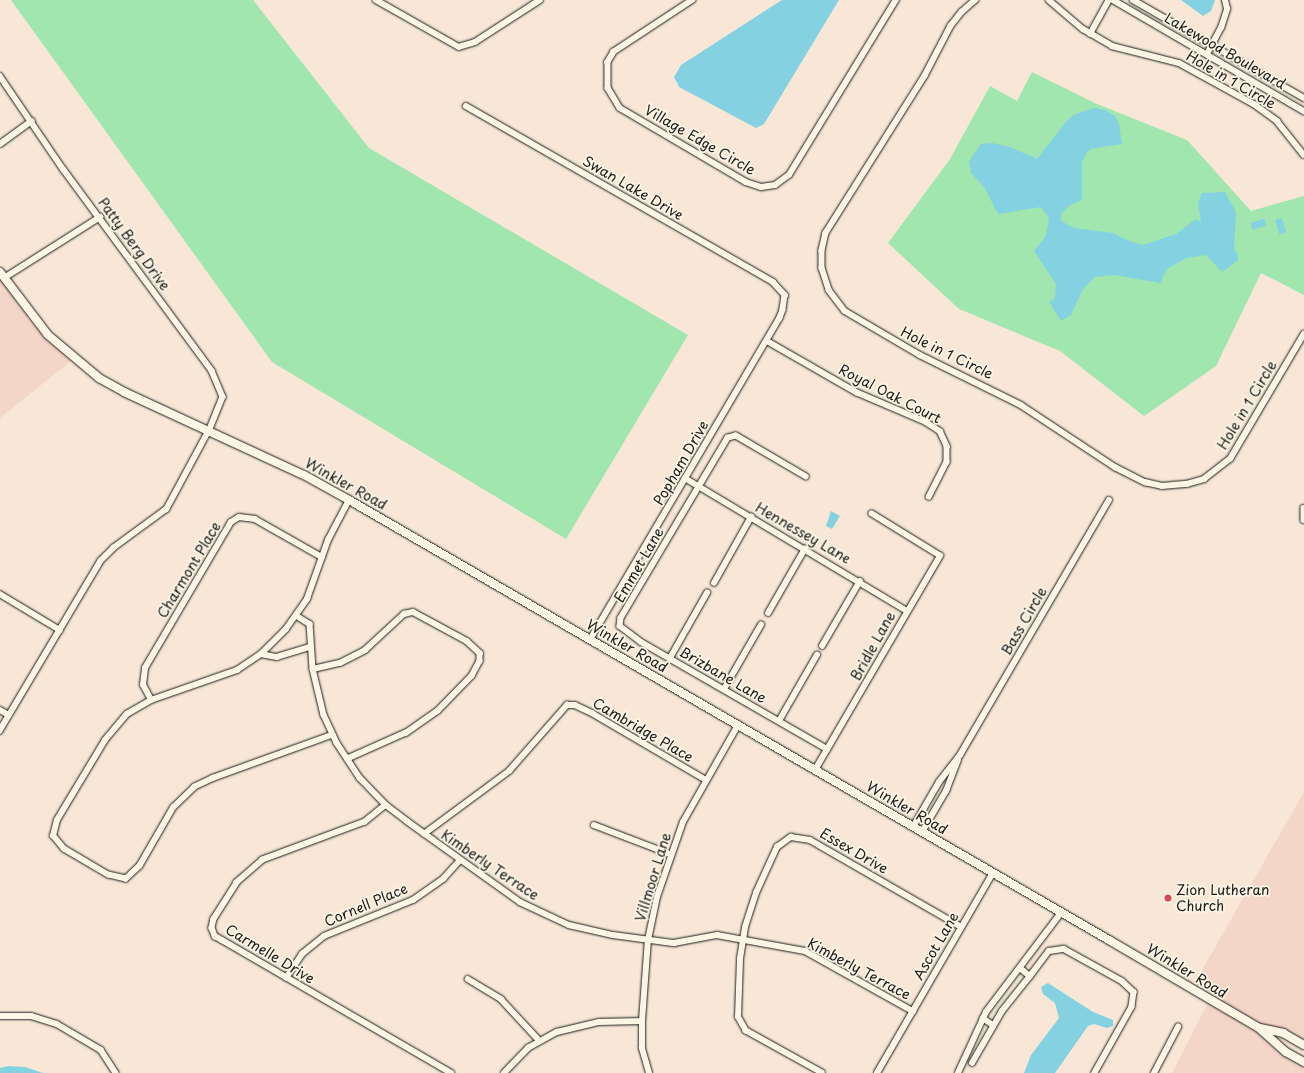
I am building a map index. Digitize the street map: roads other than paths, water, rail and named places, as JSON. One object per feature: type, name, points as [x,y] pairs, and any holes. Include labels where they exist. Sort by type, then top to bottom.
[{"type":"street","points":[[376,0],[459,47],[479,40],[540,0]]},
{"type":"street","name":"Village Edge Circle","points":[[693,0],[614,52],[608,62],[608,88],[620,108],[746,182],[761,187],[775,185],[789,175],[896,0]]},
{"type":"street","name":"Hole in 1 Circle","points":[[976,0],[962,12],[951,26],[925,78],[826,233],[822,250],[822,268],[829,290],[844,311],[920,355],[1021,405],[1120,470],[1145,482],[1162,486],[1187,484],[1204,479],[1230,459],[1304,334]]},
{"type":"street","name":"Hole in 1 Circle","points":[[1050,0],[1090,34],[1121,49],[1171,60],[1191,68],[1270,115],[1304,155]]},
{"type":"street","points":[[1090,34],[1109,0]]},
{"type":"street","name":"Lakewood Boulevard","points":[[1113,0],[1304,111]]},
{"type":"street","name":"Lakewood Boulevard","points":[[1133,0],[1304,98]]},
{"type":"street","points":[[1207,54],[1212,46],[1227,9],[1225,0]]},
{"type":"street","name":"Patty Berg Drive","points":[[0,76],[212,371],[220,386],[223,397],[209,431],[167,510],[108,554],[60,630],[0,731]]},
{"type":"street","name":"Swan Lake Drive","points":[[466,106],[773,282],[785,295]]},
{"type":"street","points":[[0,144],[32,121]]},
{"type":"street","points":[[2,275],[100,217]]},
{"type":"street","name":"Winkler Road","points":[[2,275],[48,335],[83,366],[124,392],[304,475],[349,500],[1259,1028],[1286,1052],[1304,1062]]},
{"type":"street","name":"Popham Drive","points":[[590,640],[767,341],[784,310],[785,295]]},
{"type":"street","name":"Royal Oak Court","points":[[767,341],[856,392],[926,422],[940,431],[947,446],[947,462],[929,497]]},
{"type":"street","name":"Emmet Lane","points":[[623,614],[728,438],[736,436],[806,477]]},
{"type":"street","name":"Hennessey Lane","points":[[685,478],[860,581],[907,611]]},
{"type":"street","points":[[333,735],[214,778],[195,787],[174,807],[140,866],[126,878],[108,875],[57,844],[53,836],[53,828],[115,726],[134,709],[151,700],[236,670],[261,654],[297,616],[315,580],[322,557],[349,500]]},
{"type":"street","name":"Bass Circle","points":[[913,827],[939,782],[960,755],[1109,500]]},
{"type":"street","points":[[1304,508],[1304,520]]},
{"type":"street","name":"Bridle Lane","points":[[815,770],[940,556],[872,514]]},
{"type":"street","name":"Charmont Place","points":[[151,700],[143,685],[145,668],[232,522],[239,517],[255,519],[322,557]]},
{"type":"street","points":[[714,583],[752,517]]},
{"type":"street","points":[[768,613],[805,549]]},
{"type":"street","points":[[822,646],[860,581]]},
{"type":"street","points":[[670,658],[708,592]]},
{"type":"street","points":[[0,594],[60,630]]},
{"type":"street","points":[[313,668],[340,662],[361,653],[380,639],[404,614],[413,612],[467,641],[480,653],[480,661],[472,676],[438,712],[406,733],[348,760]]},
{"type":"street","name":"Brizbane Lane","points":[[623,614],[620,626],[670,658],[827,749]]},
{"type":"street","name":"Kimberly Terrace","points":[[297,616],[310,624],[310,647],[317,693],[333,735],[360,778],[386,805],[424,834],[520,902],[553,919],[586,930],[648,940],[684,943],[708,935],[743,939],[805,951],[913,1011]]},
{"type":"street","points":[[724,689],[761,625]]},
{"type":"street","points":[[261,654],[277,657],[310,647]]},
{"type":"street","points":[[778,721],[817,655]]},
{"type":"street","name":"Cambridge Place","points":[[424,834],[509,771],[567,705],[575,705],[592,713],[706,780]]},
{"type":"street","points":[[0,710],[9,715]]},
{"type":"street","name":"Villmoor Lane","points":[[649,1073],[642,1048],[642,1021],[648,940],[657,897],[670,854],[706,780],[738,725]]},
{"type":"street","name":"Bass Circle","points":[[922,832],[946,790],[960,755]]},
{"type":"street","name":"Carmelle Drive","points":[[386,805],[365,822],[263,860],[237,883],[214,920],[212,928],[215,936],[450,1073]]},
{"type":"street","points":[[594,826],[670,854]]},
{"type":"street","name":"Essex Drive","points":[[743,939],[756,893],[772,854],[783,841],[791,837],[810,840],[961,927]]},
{"type":"street","name":"Cornell Place","points":[[286,978],[302,954],[324,936],[406,904],[443,879],[460,860]]},
{"type":"street","name":"Ascot Lane","points":[[877,1073],[993,873]]},
{"type":"street","points":[[958,1073],[983,1018],[1061,913]]},
{"type":"street","points":[[743,939],[737,1007],[740,1026],[749,1034],[822,1073]]},
{"type":"street","points":[[972,1063],[993,1025],[1049,951],[1064,949],[1122,981],[1134,992],[1132,1007],[1095,1073]]},
{"type":"street","points":[[1020,968],[1030,976]]},
{"type":"street","points":[[468,979],[501,999],[539,1040]]},
{"type":"street","points":[[0,1016],[31,1016],[57,1024],[101,1050],[116,1073]]},
{"type":"street","points":[[983,1018],[993,1025]]},
{"type":"street","points":[[504,1073],[520,1056],[539,1040],[557,1032],[610,1021],[642,1021]]},
{"type":"street","points":[[1154,1073],[1178,1027]]},
{"type":"street","name":"Winkler Road","points":[[1259,1028],[1283,1033],[1304,1045]]},
{"type":"water","points":[[782,0],[839,0],[764,124],[756,128],[679,87],[674,77],[681,65]]},
{"type":"water","points":[[1181,0],[1215,0],[1211,11],[1203,16]]},
{"type":"water","points":[[1094,108],[1105,110],[1115,116],[1119,124],[1122,144],[1091,149],[1087,152],[1082,162],[1082,200],[1070,205],[1061,214],[1061,221],[1074,228],[1113,233],[1129,241],[1143,245],[1176,234],[1196,219],[1201,222],[1198,202],[1202,193],[1225,192],[1236,212],[1234,250],[1238,254],[1238,260],[1222,272],[1206,255],[1186,258],[1167,269],[1160,283],[1114,275],[1095,277],[1083,289],[1071,315],[1061,321],[1049,302],[1055,298],[1056,284],[1034,251],[1046,236],[1049,218],[1041,207],[998,214],[984,187],[971,173],[969,161],[981,144],[992,143],[1010,147],[1037,159],[1073,115]]},
{"type":"water","points":[[1282,218],[1286,232],[1279,234],[1275,220]]},
{"type":"water","points":[[1264,219],[1266,226],[1252,230],[1251,223]]},
{"type":"water","points":[[831,511],[840,516],[832,529],[826,526]]},
{"type":"water","points":[[1048,983],[1093,1012],[1113,1020],[1113,1026],[1107,1028],[1094,1024],[1088,1026],[1055,1073],[1024,1073],[1031,1055],[1059,1018],[1055,1003],[1043,994],[1041,987]]},
{"type":"water","points":[[8,1066],[25,1067],[43,1073],[0,1073],[0,1068]]},
{"type":"place","name":"Zion Lutheran Church","points":[[1168,898]]}]
